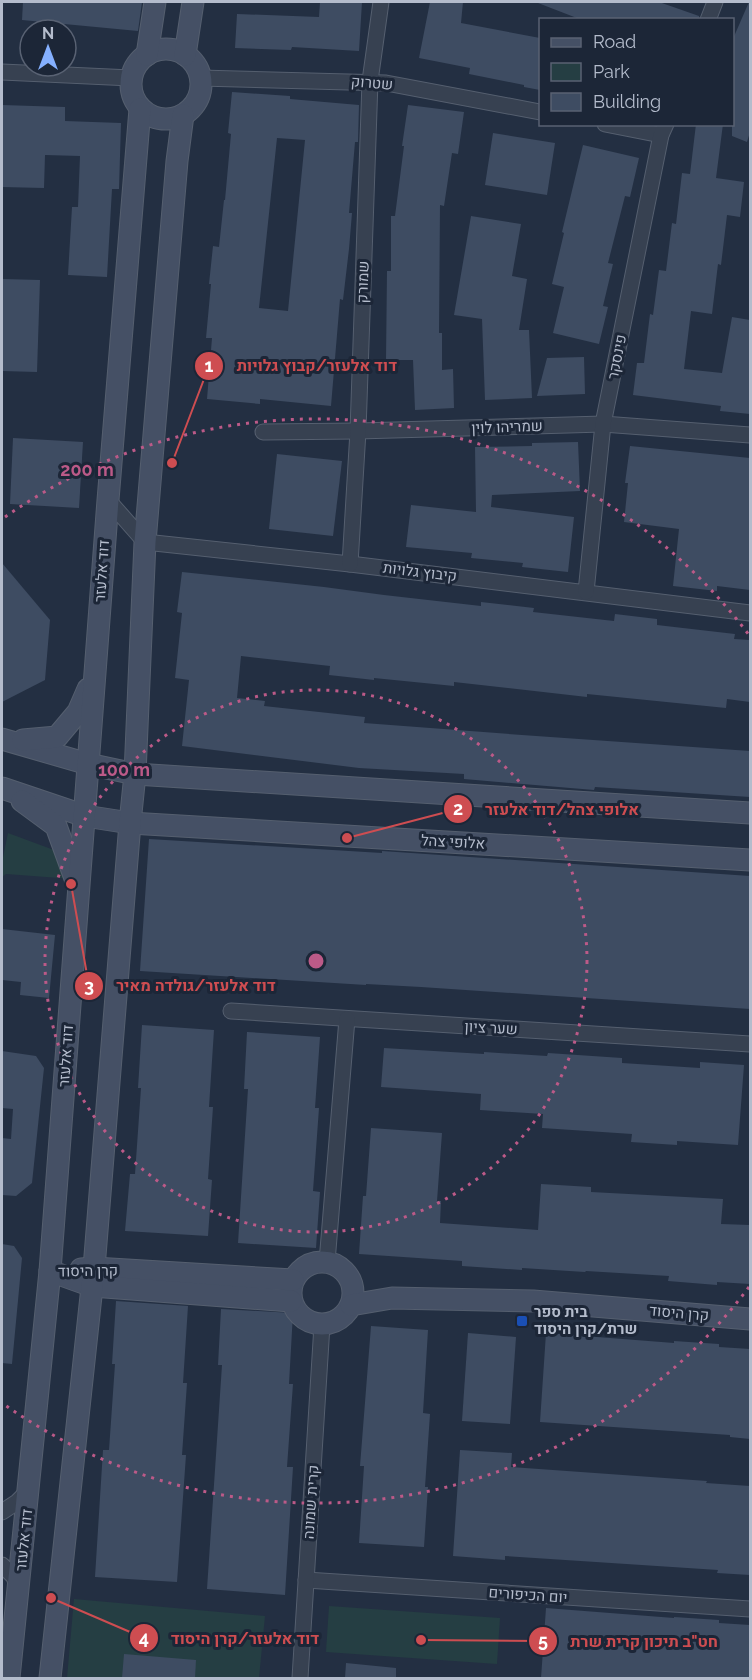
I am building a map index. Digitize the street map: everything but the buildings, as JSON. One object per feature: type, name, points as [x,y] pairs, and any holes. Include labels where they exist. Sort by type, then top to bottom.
[{"type":"street","points":[[147,55],[155,2]]},
{"type":"street","points":[[185,55],[193,2]]},
{"type":"street","name":"שמורק","points":[[350,564],[358,431],[370,81],[381,2]]},
{"type":"street","points":[[709,18],[715,2]]},
{"type":"street","points":[[2,72],[131,78],[134,69],[147,55],[166,49],[185,55],[192,61],[198,69],[201,89],[198,100],[191,109],[172,119],[150,116],[140,109]]},
{"type":"street","name":"דוד אלעזר","points":[[9,1678],[50,1271],[87,764],[140,109],[134,100],[131,78]]},
{"type":"street","name":"שטרוק","points":[[200,78],[370,81],[539,112]]},
{"type":"street","points":[[50,1678],[93,1277],[135,774],[145,542],[176,172],[183,115]]},
{"type":"street","points":[[625,126],[664,130]]},
{"type":"street","name":"פינסקר","points":[[586,592],[603,424],[664,130]]},
{"type":"street","name":"שמריהו לוין","points":[[263,432],[603,424],[750,435]]},
{"type":"street","points":[[108,500],[145,542]]},
{"type":"street","name":"קיבוץ גלויות","points":[[145,542],[350,564],[750,613]]},
{"type":"street","points":[[5,740],[57,737],[78,712],[95,672]]},
{"type":"street","points":[[5,740],[87,764],[135,774],[750,813]]},
{"type":"street","points":[[3,788],[56,826],[79,887]]},
{"type":"street","name":"אלופי צהל","points":[[3,788],[85,816],[130,823],[750,860]]},
{"type":"street","name":"שער ציון","points":[[231,1011],[750,1044]]},
{"type":"street","points":[[327,1262],[347,1019]]},
{"type":"street","points":[[327,1262],[344,1270],[350,1277],[352,1296],[346,1313],[340,1319],[322,1325],[312,1323],[296,1311],[292,1291],[299,1272],[307,1265],[327,1262]]},
{"type":"street","name":"קרן היסוד","points":[[50,1271],[93,1277],[292,1291]]},
{"type":"street","name":"קרן היסוד","points":[[352,1296],[533,1300],[750,1319]]},
{"type":"street","name":"קרית שמונה","points":[[300,1678],[322,1325]]},
{"type":"street","points":[[2,1512],[29,1490]]},
{"type":"street","points":[[2,1565],[14,1577],[18,1589]]},
{"type":"street","name":"יום הכיפורים","points":[[306,1580],[750,1609]]},
{"type":"green space","points":[[8,833],[62,853],[73,879],[6,874],[2,877],[2,862]]},
{"type":"green space","points":[[74,1599],[265,1616],[259,1678],[67,1678]]},
{"type":"green space","points":[[329,1606],[500,1618],[497,1664],[326,1652]]},
{"type":"place","name":"דוד אלעזר/קבוץ גלויות","points":[[172,463]]},
{"type":"place","name":"אלופי צהל/דוד אלעזר","points":[[347,838]]},
{"type":"place","name":"דוד אלעזר/גולדה מאיר","points":[[71,884]]},
{"type":"place","name":"בית ספר שרת/קרן היסוד","points":[[522,1321]]},
{"type":"place","name":"דוד אלעזר/קרן היסוד","points":[[51,1598]]},
{"type":"place","name":"חט\"ב תיכון קרית שרת","points":[[421,1640]]}]
